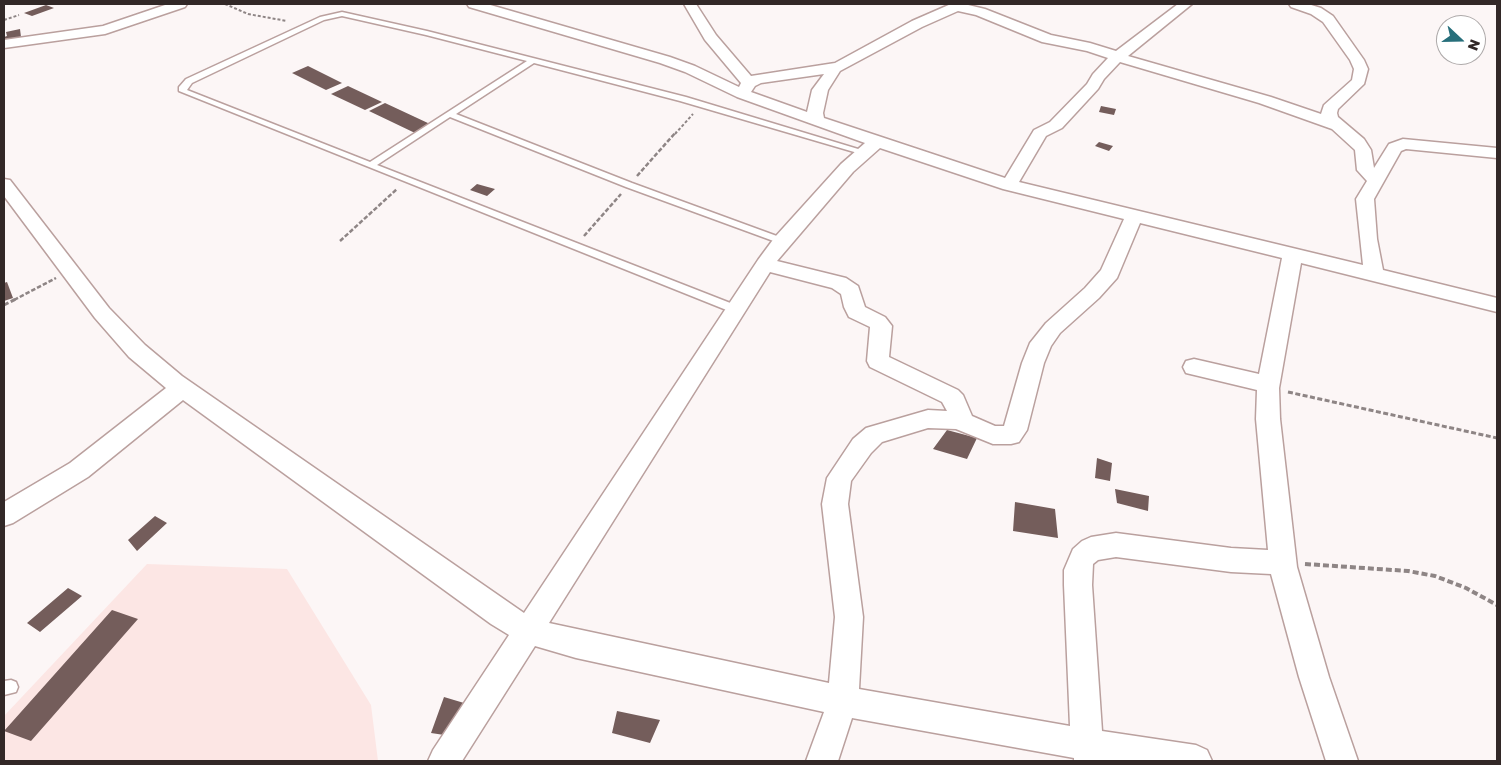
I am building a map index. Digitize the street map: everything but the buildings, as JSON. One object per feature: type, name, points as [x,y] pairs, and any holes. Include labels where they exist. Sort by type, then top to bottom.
[{"type":"street","points":[[4,44],[105,30],[180,4]]},
{"type":"street","points":[[474,4],[665,60],[746,88],[871,147],[1009,185],[1497,305]]},
{"type":"street","points":[[1009,185],[1040,133],[1056,125],[1093,86],[1098,77],[1116,57],[1186,4]]},
{"type":"street","points":[[1296,4],[1316,11],[1328,19],[1357,60],[1360,69],[1359,81],[1330,108],[1331,119],[1358,143],[1363,150],[1366,170],[1375,179]]},
{"type":"street","points":[[694,5],[710,37],[746,88]]},
{"type":"street","points":[[746,88],[763,78],[835,68],[957,5],[980,12],[1047,39],[1090,47],[1116,57],[1265,100],[1337,125]]},
{"type":"street","points":[[817,120],[816,113],[820,90],[835,68]]},
{"type":"street","points":[[1374,275],[1368,240],[1365,199],[1375,179],[1398,146],[1429,146],[1497,153]]},
{"type":"street","points":[[444,761],[734,309],[765,264],[782,241],[828,189],[871,147]]},
{"type":"street","points":[[4,184],[102,313],[137,351],[174,382],[184,387],[493,609],[528,631],[576,644],[1088,753],[1196,761]]},
{"type":"street","points":[[822,761],[843,700],[849,616],[835,504],[839,478],[862,446],[880,432],[928,419],[945,418],[963,422],[993,435],[1011,435],[1015,430],[1032,363],[1041,343],[1053,328],[1092,293],[1110,273],[1134,216]]},
{"type":"street","points":[[1292,256],[1268,387],[1268,418],[1282,562],[1314,677],[1342,761]]},
{"type":"street","points":[[765,264],[840,283],[851,291],[856,312],[878,322],[881,326],[878,361],[950,396],[963,422]]},
{"type":"street","points":[[1194,367],[1268,387]]},
{"type":"street","points":[[4,515],[78,470],[184,387]]},
{"type":"street","points":[[1088,753],[1078,585],[1078,570],[1082,557],[1091,549],[1116,545],[1204,558],[1282,562]]},
{"type":"lane","points":[[734,309],[371,166],[182,89],[190,81],[308,24],[328,15],[342,14],[427,33],[871,147]]},
{"type":"lane","points":[[371,166],[533,60]]},
{"type":"lane","points":[[450,114],[629,185],[782,241]]},
{"type":"path","points":[[225,4],[248,14],[308,24]]},
{"type":"path","points":[[4,20],[19,15]]},
{"type":"path","points":[[575,246],[702,104]]},
{"type":"path","points":[[340,241],[407,180]]},
{"type":"path","points":[[4,305],[70,271]]},
{"type":"path","points":[[1268,387],[1497,438]]},
{"type":"path","points":[[1282,562],[1408,571],[1435,576],[1466,588],[1497,605]]},
{"type":"shaded area","points":[[147,564],[287,569],[371,705],[378,761],[4,761],[4,716]]}]
